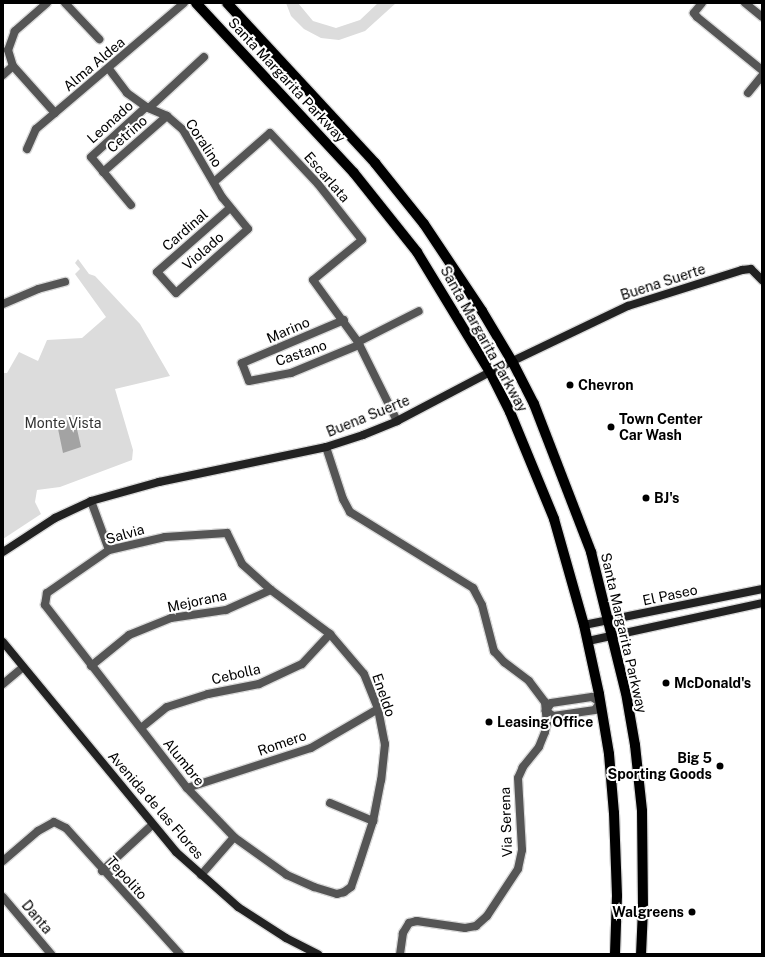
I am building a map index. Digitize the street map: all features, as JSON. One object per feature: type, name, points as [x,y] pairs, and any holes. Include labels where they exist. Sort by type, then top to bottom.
[{"type":"main road","name":"Santa Margarita Parkway","points":[[196,3],[354,173],[418,252],[490,372],[510,412],[554,518],[588,640],[600,702],[614,813],[617,896],[615,954]]},
{"type":"main road","name":"Santa Margarita Parkway","points":[[227,3],[375,163],[419,218],[482,311],[513,363],[534,404],[591,552],[626,693],[640,792],[643,909],[640,954]]},
{"type":"street","points":[[47,3],[15,31],[8,50],[13,66],[55,113]]},
{"type":"street","name":"Alma Aldea","points":[[27,149],[36,129],[109,69],[184,3]]},
{"type":"street","points":[[702,3],[694,13],[697,17],[762,70]]},
{"type":"street","points":[[69,4],[99,39]]},
{"type":"street","points":[[748,4],[762,17]]},
{"type":"street","name":"Leonado","points":[[103,172],[90,157],[204,57]]},
{"type":"street","points":[[3,75],[13,66]]},
{"type":"street","name":"Coralino","points":[[109,69],[127,93],[148,107],[167,116],[177,123],[190,140],[230,208],[248,229]]},
{"type":"street","points":[[748,93],[762,76]]},
{"type":"street","name":"Cetrino","points":[[103,172],[167,116]]},
{"type":"street","name":"Escarlata","points":[[214,182],[270,133],[318,184],[362,240],[314,280],[344,320]]},
{"type":"street","points":[[103,172],[132,205]]},
{"type":"street","name":"Cardinal","points":[[176,293],[157,272],[230,208]]},
{"type":"street","name":"Violado","points":[[176,293],[248,229]]},
{"type":"street","name":"Buena Suerte","points":[[3,552],[49,522],[90,501],[159,482],[326,447],[397,421],[490,372],[513,363],[628,306],[742,270],[751,269],[756,272],[762,280]]},
{"type":"street","points":[[3,304],[38,289],[65,282]]},
{"type":"street","name":"Castano","points":[[249,381],[291,373],[359,343],[419,311]]},
{"type":"street","points":[[344,320],[359,343],[397,421]]},
{"type":"street","name":"Marino","points":[[249,381],[242,363],[344,320]]},
{"type":"street","name":"Via Serena","points":[[326,447],[343,500],[350,512],[473,588],[482,605],[494,651],[540,692],[548,723],[542,740],[523,767],[518,778],[522,850],[518,869],[487,916],[476,926],[465,928],[417,920],[409,923],[403,933],[400,954]]},
{"type":"street","points":[[90,501],[109,550]]},
{"type":"street","name":"Salvia","points":[[45,598],[58,585],[109,550],[165,537],[227,533]]},
{"type":"street","name":"Eneldo","points":[[227,533],[242,564],[270,590],[330,634],[364,674],[378,709],[384,744],[373,820],[351,887],[344,892]]},
{"type":"street","name":"El Paseo","points":[[584,625],[762,589]]},
{"type":"street","name":"Mejorana","points":[[91,666],[129,635],[171,618],[226,610],[270,590]]},
{"type":"street","name":"Alumbre","points":[[45,598],[45,605],[91,666],[142,728],[187,788],[234,837],[287,875],[314,887],[337,894],[344,892]]},
{"type":"street","name":"El Paseo","points":[[588,640],[762,603]]},
{"type":"street","name":"Cebolla","points":[[142,728],[167,707],[208,694],[259,684],[302,664],[330,634]]},
{"type":"street","name":"Avenida de las Flores","points":[[3,642],[152,825],[201,875],[238,907],[286,938],[318,954]]},
{"type":"street","points":[[3,684],[23,667]]},
{"type":"street","points":[[592,697],[600,702],[595,710],[553,716],[546,711],[551,703],[592,697]]},
{"type":"street","name":"Romero","points":[[187,788],[311,748],[378,709]]},
{"type":"street","points":[[330,803],[373,820]]},
{"type":"street","name":"Tepolito","points":[[3,861],[38,831],[54,822],[66,828],[102,871],[180,954]]},
{"type":"street","points":[[102,871],[152,825]]},
{"type":"street","points":[[201,875],[234,837]]},
{"type":"street","name":"Danta","points":[[3,897],[51,954]]},
{"type":"green space","points":[[286,3],[298,3],[313,21],[336,28],[360,20],[378,3],[396,3],[365,31],[339,40],[321,38],[304,29],[291,16]]},
{"type":"green space","name":"Monte Vista","points":[[78,259],[89,274],[95,276],[140,324],[170,376],[115,389],[133,450],[132,460],[60,487],[37,490],[35,502],[41,514],[3,539],[3,373],[7,373],[19,352],[38,361],[47,340],[82,338],[106,317],[75,274],[80,269],[75,263]]},
{"type":"shaded area","points":[[80,416],[82,427],[77,429],[81,447],[63,453],[57,424]]},
{"type":"place","name":"Chevron","points":[[570,385]]},
{"type":"place","name":"Town Center Car Wash","points":[[611,427]]},
{"type":"place","name":"BJ's","points":[[646,498]]},
{"type":"place","name":"McDonald's","points":[[666,683]]},
{"type":"place","name":"Leasing Office","points":[[489,722]]},
{"type":"place","name":"Big 5 Sporting Goods","points":[[720,766]]},
{"type":"place","name":"Walgreens","points":[[692,912]]}]
